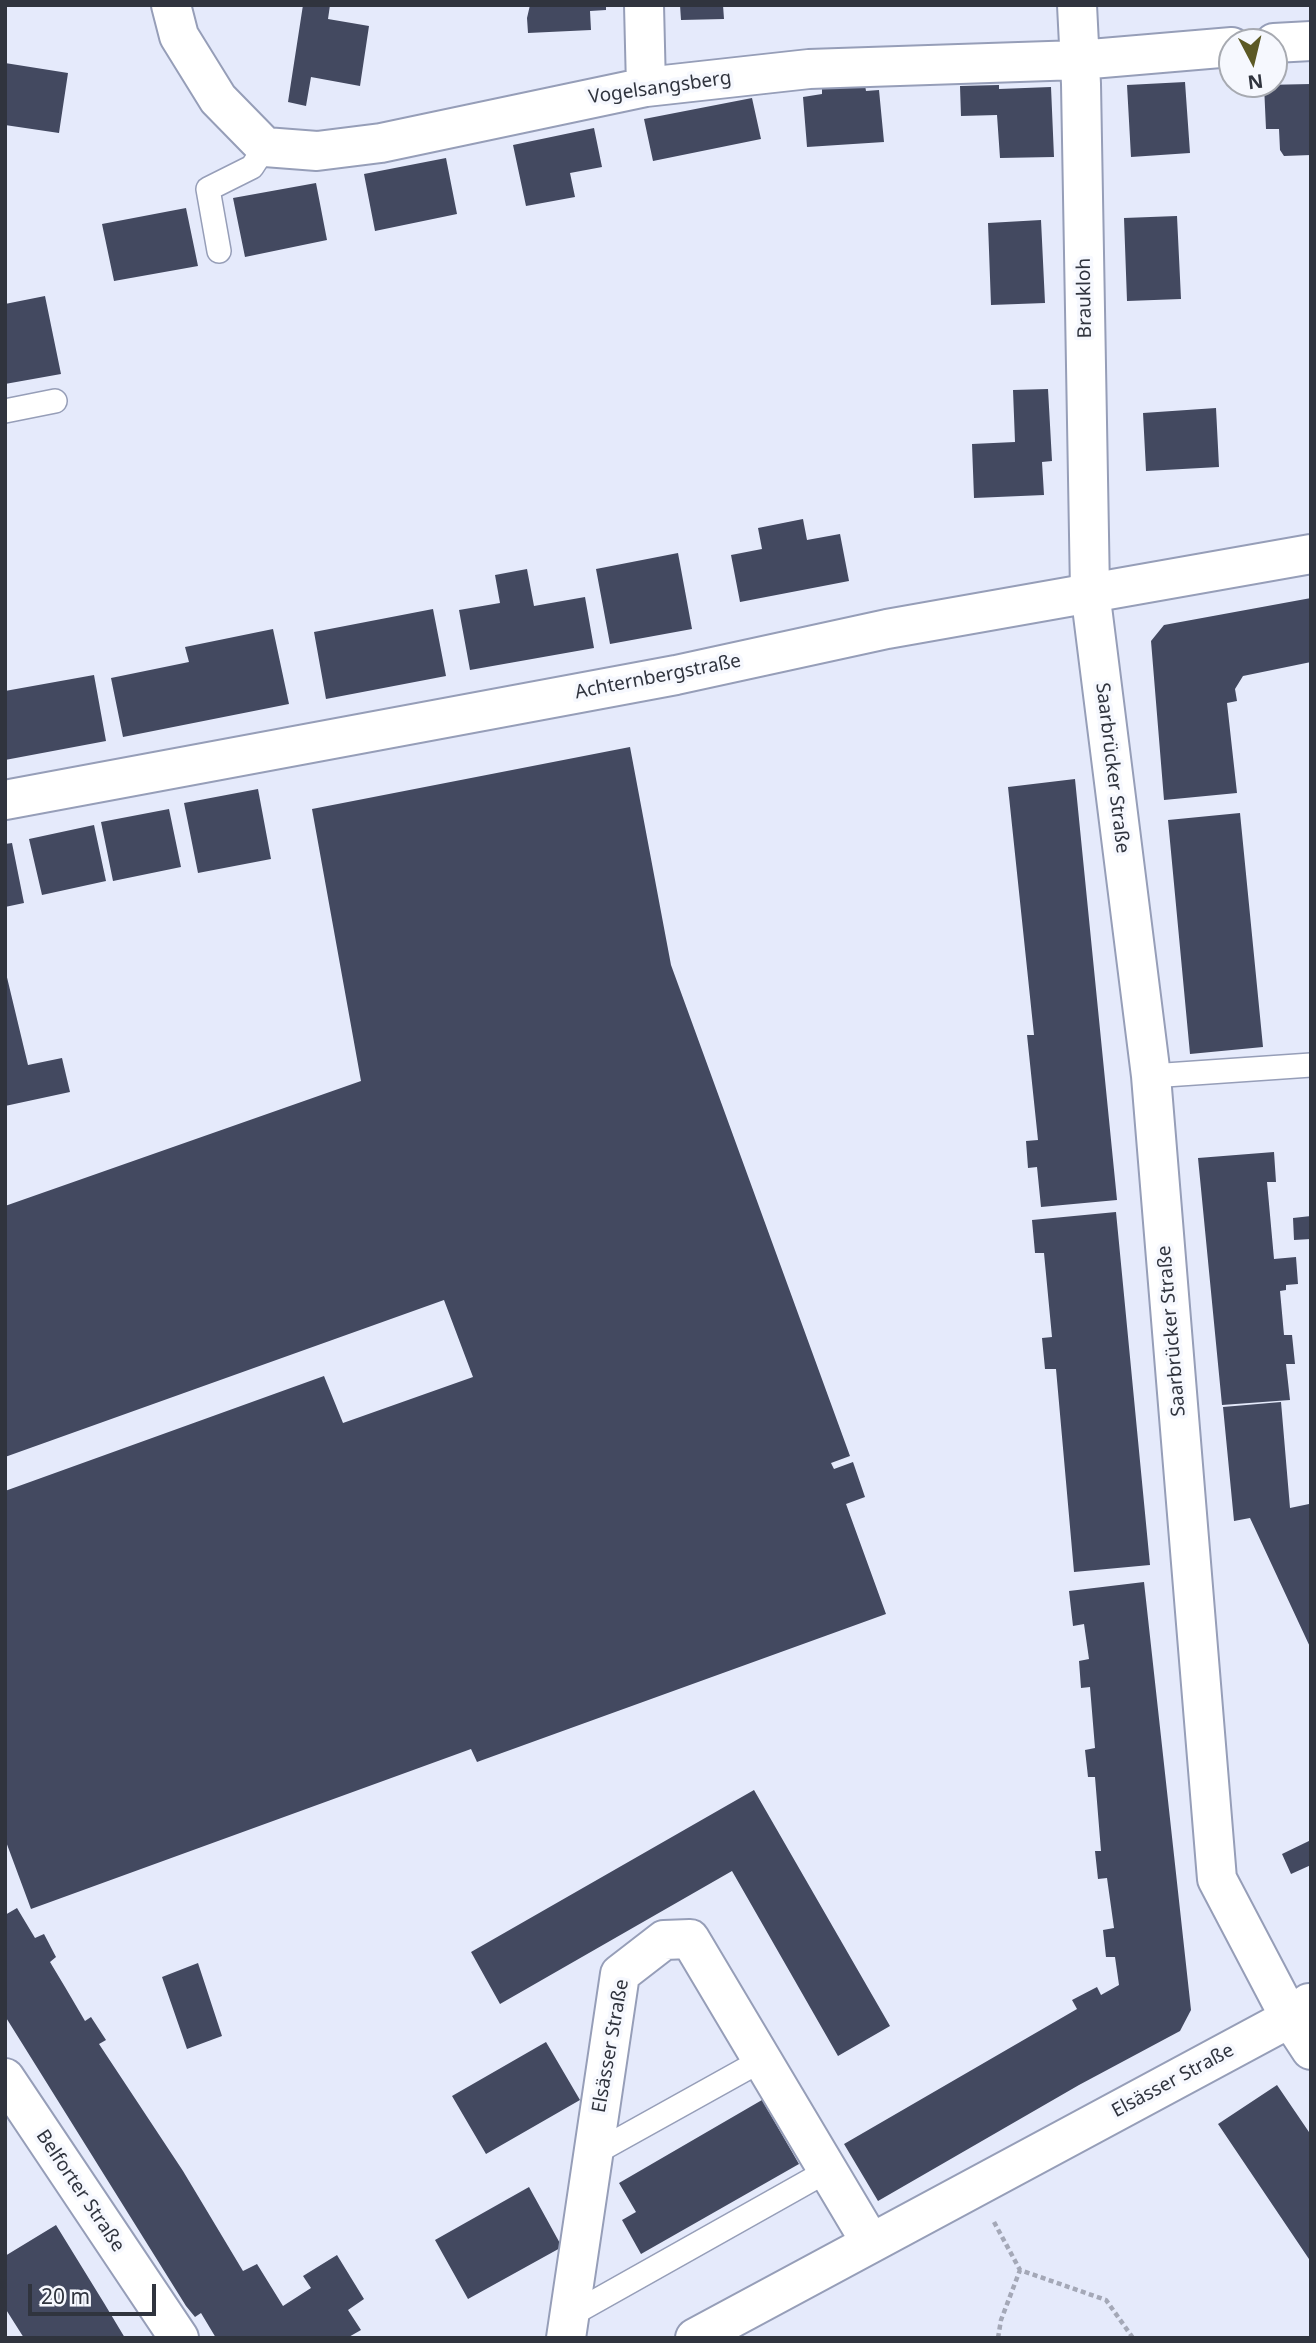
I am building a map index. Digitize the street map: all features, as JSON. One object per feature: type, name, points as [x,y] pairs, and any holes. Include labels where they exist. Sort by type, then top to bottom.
[{"type":"street","points":[[171,5],[179,36],[218,99],[265,147]]},
{"type":"street","points":[[644,5],[646,86]]},
{"type":"street","name":"Braukloh","points":[[1076,5],[1090,591]]},
{"type":"street","points":[[1288,42],[1311,41]]},
{"type":"street","name":"Vogelsangsberg","points":[[265,147],[317,151],[381,143],[646,86],[809,69],[1079,60],[1218,48]]},
{"type":"street","name":"Achternbergstraße","points":[[5,800],[676,675],[887,629],[1311,554]]},
{"type":"street","name":"Saarbrücker Straße","points":[[1090,591],[1151,1076],[1217,1879],[1300,2010],[1311,2050]]},
{"type":"street","name":"Elsässer Straße","points":[[567,2327],[620,1974],[664,1940],[690,1939],[870,2243]]},
{"type":"street","name":"Elsässer Straße","points":[[695,2338],[1300,2010]]},
{"type":"street","name":"Belforter Straße","points":[[5,2078],[179,2338]]},
{"type":"lane","points":[[219,251],[208,189],[252,167],[265,147]]},
{"type":"lane","points":[[5,411],[55,401]]},
{"type":"lane","points":[[1151,1076],[1311,1065]]},
{"type":"lane","points":[[593,2154],[762,2060]]},
{"type":"lane","points":[[567,2327],[827,2171]]},
{"type":"path","points":[[975,2187],[1020,2270],[1106,2300],[1133,2338]]},
{"type":"path","points":[[998,2338],[1001,2320],[1020,2270]]},
{"type":"building","points":[[303,5],[330,5],[328,19],[369,26],[360,86],[311,77],[306,106],[288,102]]},
{"type":"building","points":[[530,5],[606,5],[606,10],[590,11],[591,30],[528,33]]},
{"type":"building","points":[[680,5],[723,5],[724,19],[681,20]]},
{"type":"building","points":[[5,63],[68,73],[59,133],[5,125]]},
{"type":"building","points":[[1185,82],[1190,153],[1131,157],[1127,85]]},
{"type":"building","points":[[1288,84],[1311,84],[1311,155],[1284,156],[1280,150],[1279,129],[1266,129],[1265,98],[1288,98]]},
{"type":"building","points":[[865,85],[866,91],[879,90],[884,142],[807,147],[803,97],[822,94],[822,89]]},
{"type":"building","points":[[999,85],[999,89],[1051,87],[1054,157],[1000,158],[997,115],[961,116],[960,86]]},
{"type":"building","points":[[752,98],[761,139],[653,161],[644,119]]},
{"type":"building","points":[[594,128],[602,167],[570,173],[575,197],[526,206],[513,145]]},
{"type":"building","points":[[446,158],[457,214],[375,231],[364,174]]},
{"type":"building","points":[[316,183],[327,240],[245,257],[233,198]]},
{"type":"building","points":[[186,208],[198,266],[114,281],[102,224]]},
{"type":"building","points":[[1177,216],[1181,299],[1127,301],[1124,218]]},
{"type":"building","points":[[1041,220],[1045,303],[991,305],[988,223]]},
{"type":"building","points":[[45,296],[61,374],[5,384],[5,304]]},
{"type":"building","points":[[1048,389],[1052,461],[1042,462],[1044,495],[974,498],[972,444],[1015,442],[1013,390]]},
{"type":"building","points":[[1216,408],[1219,467],[1146,471],[1143,413]]},
{"type":"building","points":[[803,519],[807,540],[840,534],[849,581],[740,602],[731,555],[762,549],[758,528]]},
{"type":"building","points":[[678,553],[692,629],[610,644],[596,569]]},
{"type":"building","points":[[527,569],[534,606],[585,597],[594,648],[470,670],[459,610],[500,603],[495,575]]},
{"type":"building","points":[[1311,598],[1311,662],[1243,676],[1235,689],[1237,701],[1227,703],[1237,793],[1164,800],[1151,641],[1164,625]]},
{"type":"building","points":[[433,609],[446,676],[326,699],[314,632]]},
{"type":"building","points":[[273,629],[289,704],[123,737],[111,678],[189,662],[185,647]]},
{"type":"building","points":[[94,675],[106,741],[5,760],[5,691]]},
{"type":"building","points":[[630,747],[671,965],[850,1456],[831,1463],[834,1469],[853,1462],[865,1497],[846,1504],[886,1614],[477,1762],[471,1749],[31,1909],[5,1839],[5,1491],[324,1376],[343,1423],[473,1377],[444,1300],[5,1457],[5,1206],[361,1081],[312,809]]},
{"type":"building","points":[[1075,779],[1117,1200],[1041,1207],[1037,1167],[1028,1168],[1026,1141],[1038,1140],[1027,1035],[1034,1035],[1008,787]]},
{"type":"building","points":[[258,789],[271,859],[198,873],[184,803]]},
{"type":"building","points":[[169,809],[181,867],[113,881],[101,822]]},
{"type":"building","points":[[1240,813],[1263,1047],[1190,1054],[1168,820]]},
{"type":"building","points":[[94,825],[106,881],[42,895],[29,839]]},
{"type":"building","points":[[12,843],[24,903],[5,907],[5,844]]},
{"type":"building","points":[[5,969],[28,1065],[62,1058],[70,1092],[5,1106]]},
{"type":"building","points":[[1274,1152],[1276,1182],[1267,1182],[1274,1259],[1296,1257],[1298,1284],[1286,1285],[1286,1290],[1280,1291],[1284,1335],[1292,1335],[1295,1364],[1286,1364],[1290,1400],[1222,1405],[1198,1158]]},
{"type":"building","points":[[1116,1212],[1150,1565],[1074,1572],[1056,1369],[1045,1369],[1042,1338],[1052,1337],[1044,1253],[1035,1253],[1032,1220]]},
{"type":"building","points":[[1311,1216],[1311,1239],[1294,1240],[1293,1218]]},
{"type":"building","points":[[1281,1402],[1290,1508],[1309,1504],[1311,1508],[1311,1649],[1250,1518],[1234,1521],[1223,1407]]},
{"type":"building","points":[[1144,1582],[1191,2010],[1180,2031],[1079,2085],[878,2201],[844,2144],[1077,2009],[1072,2000],[1097,1987],[1101,1995],[1119,1985],[1115,1957],[1106,1957],[1103,1930],[1114,1928],[1107,1878],[1098,1879],[1095,1851],[1101,1851],[1095,1777],[1088,1777],[1085,1750],[1095,1748],[1090,1687],[1081,1688],[1079,1661],[1089,1659],[1084,1624],[1073,1626],[1069,1591]]},
{"type":"building","points":[[754,1790],[890,2026],[838,2056],[732,1871],[500,2004],[471,1952]]},
{"type":"building","points":[[1311,1840],[1311,1865],[1291,1874],[1282,1854]]},
{"type":"building","points":[[17,1908],[35,1938],[44,1934],[56,1957],[50,1962],[85,2021],[91,2017],[106,2040],[99,2044],[183,2171],[243,2271],[257,2264],[283,2306],[311,2288],[303,2276],[337,2255],[364,2299],[348,2310],[361,2330],[347,2338],[216,2338],[201,2313],[195,2317],[186,2306],[5,2016],[5,1915]]},
{"type":"building","points":[[198,1963],[222,2036],[187,2049],[162,1977]]},
{"type":"building","points":[[546,2042],[580,2100],[486,2154],[452,2096]]},
{"type":"building","points":[[1277,2085],[1311,2135],[1311,2262],[1218,2124]]},
{"type":"building","points":[[762,2100],[799,2164],[641,2254],[622,2220],[636,2212],[619,2183]]},
{"type":"building","points":[[529,2187],[562,2247],[468,2299],[435,2240]]},
{"type":"building","points":[[56,2225],[125,2338],[24,2338],[5,2308],[5,2256]]}]
